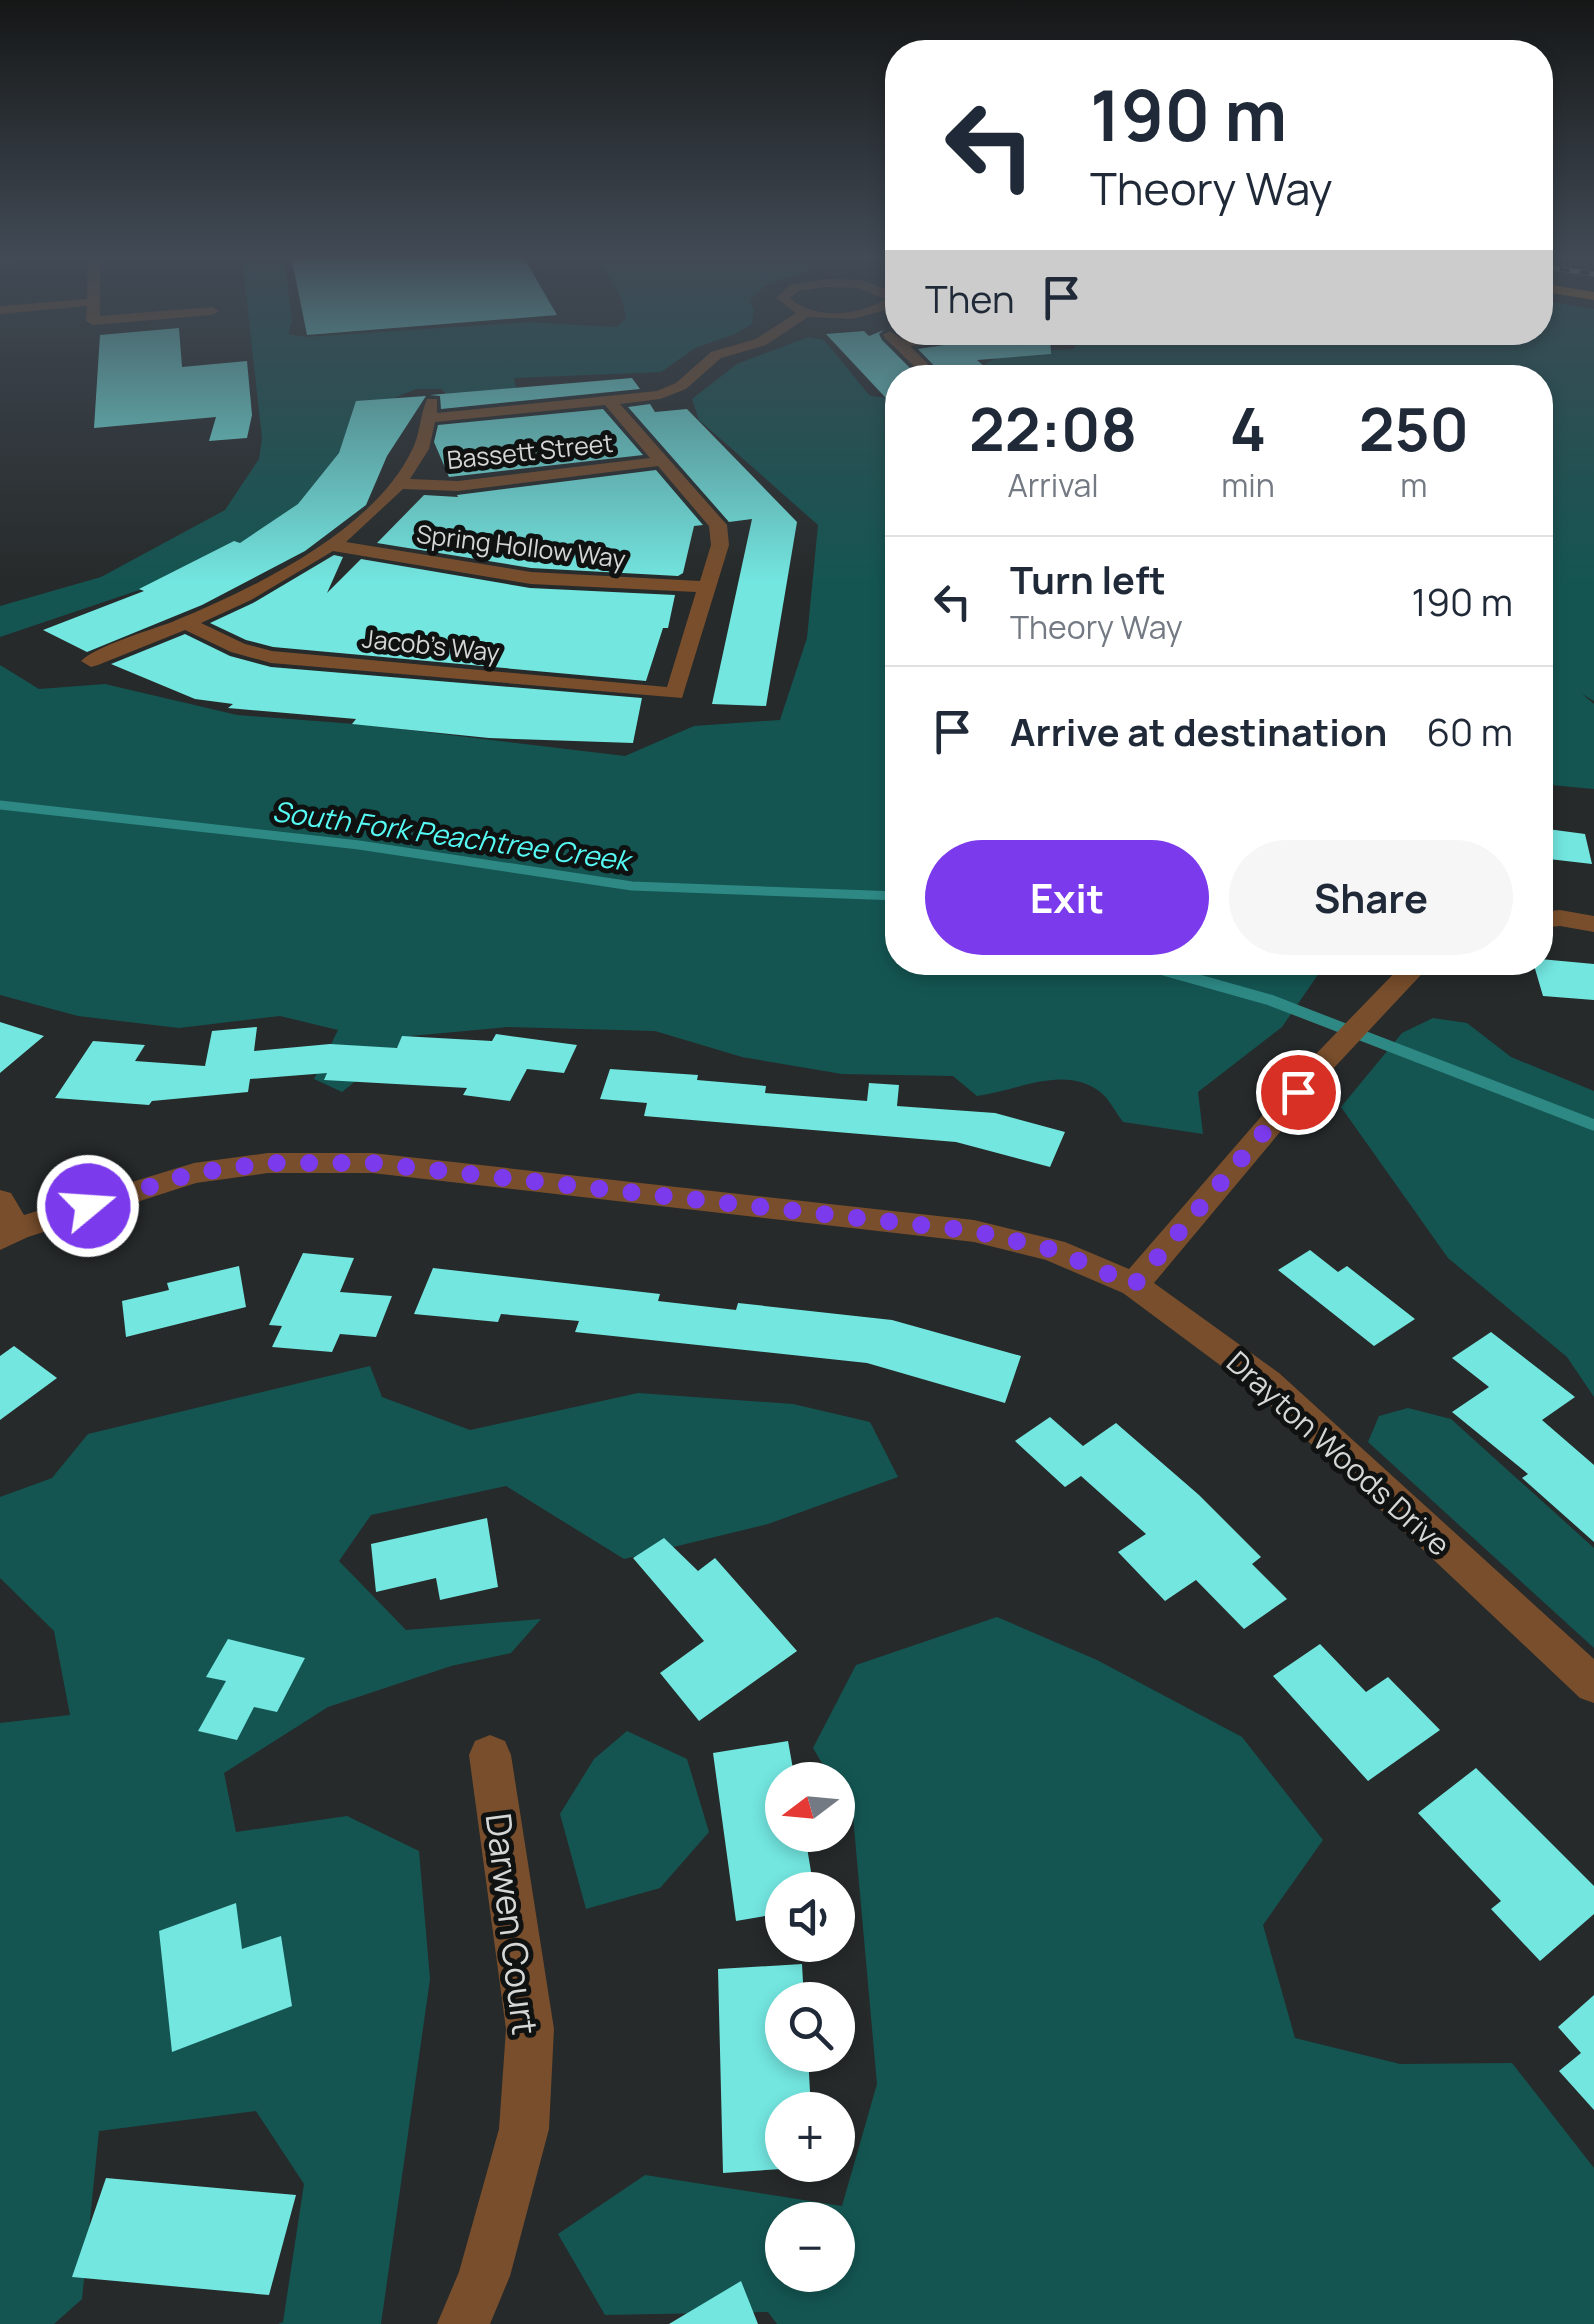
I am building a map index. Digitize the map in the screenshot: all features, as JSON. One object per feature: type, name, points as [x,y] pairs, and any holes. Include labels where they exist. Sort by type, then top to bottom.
[{"type":"street","points":[[91,661],[187,624],[330,544],[402,484],[423,448],[431,410],[612,402],[671,391],[702,366]]},
{"type":"street","points":[[612,402],[718,525],[720,544],[707,587]]},
{"type":"street","name":"Bassett Street","points":[[402,484],[458,486],[662,461]]},
{"type":"street","name":"Spring Hollow Way","points":[[330,544],[531,578],[707,587]]},
{"type":"street","name":"Jacob's Way","points":[[187,624],[238,648],[271,657],[676,694],[707,587]]},
{"type":"street","points":[[1553,919],[1594,924]]},
{"type":"street","points":[[1134,1285],[1321,1065],[1407,975]]},
{"type":"street","name":"Drayton Woods Drive","points":[[6,1223],[194,1173],[268,1163],[372,1163],[974,1231],[1054,1250],[1134,1285],[1266,1382],[1594,1685]]},
{"type":"street","name":"Darwen Court","points":[[463,2324],[484,2276],[524,2129],[530,2029],[490,1755]]},
{"type":"shaded area","points":[[254,366],[669,366],[661,372],[514,378],[517,393],[452,402],[442,389],[416,389],[394,398],[345,501],[160,583],[0,637],[0,606],[101,577],[225,510],[259,459],[262,438]]},
{"type":"shaded area","points":[[734,366],[846,366],[870,396],[885,398],[885,975],[1318,975],[1282,1027],[1198,1092],[1203,1134],[1123,1122],[1099,1091],[1070,1080],[1039,1082],[977,1096],[953,1076],[842,1074],[742,1057],[655,1031],[508,1027],[411,1036],[342,1092],[314,1079],[338,1030],[280,1016],[179,1028],[78,1016],[0,995],[0,665],[39,689],[105,684],[237,715],[368,725],[625,756],[694,726],[780,720],[807,638],[818,525],[699,420],[692,399]]},
{"type":"shaded area","points":[[1553,366],[1594,366],[1594,701],[1582,694],[1594,704],[1594,789],[1553,785]]},
{"type":"shaded area","points":[[1433,1018],[1467,1023],[1511,1057],[1594,1091],[1594,1397],[1567,1357],[1448,1258],[1341,1107],[1402,1033]]},
{"type":"shaded area","points":[[370,1366],[382,1397],[470,1430],[638,1393],[793,1404],[870,1422],[898,1477],[768,1524],[624,1559],[506,1486],[371,1515],[339,1561],[406,1630],[541,1619],[511,1653],[451,1666],[328,1707],[224,1773],[236,1832],[347,1816],[419,1851],[430,1979],[381,2324],[278,2324],[283,2322],[304,2184],[256,2111],[99,2131],[82,2299],[54,2324],[0,2324],[0,1723],[70,1715],[54,1631],[0,1578],[0,1497],[52,1478],[88,1434]]},
{"type":"shaded area","points":[[1408,1408],[1451,1419],[1594,1548],[1594,1648],[1368,1442],[1379,1416]]},
{"type":"shaded area","points":[[997,1617],[1097,1660],[1242,1737],[1323,1840],[1263,1925],[1295,2038],[1400,2064],[1512,2063],[1594,2168],[1594,2324],[777,2324],[768,2312],[605,2315],[558,2234],[645,2175],[817,2202],[765,2202],[765,2292],[855,2292],[855,2202],[843,2202],[849,2182],[855,2182],[855,2161],[877,2084],[855,1838],[855,1762],[821,1762],[813,1748],[856,1665]]},
{"type":"shaded area","points":[[627,1731],[687,1759],[709,1832],[660,1888],[586,1909],[560,1814],[594,1759]]},
{"type":"building","points":[[98,366],[248,366],[252,415],[247,438],[209,441],[216,417],[94,428]]},
{"type":"building","points":[[856,366],[885,366],[885,397]]},
{"type":"building","points":[[632,378],[640,389],[441,409],[440,396],[430,395]]},
{"type":"building","points":[[426,396],[387,456],[366,505],[305,551],[202,605],[87,652],[43,630],[144,591],[139,589],[234,541],[240,543],[298,504],[339,453],[356,401]]},
{"type":"building","points":[[650,404],[655,412],[687,409],[797,522],[766,706],[712,704],[752,519],[729,522],[628,407]]},
{"type":"building","points":[[603,409],[643,455],[449,477],[434,442],[438,425]]},
{"type":"building","points":[[656,470],[703,525],[694,526],[683,573],[678,576],[531,568],[377,543],[424,495],[458,497]]},
{"type":"building","points":[[334,555],[343,557],[327,593],[361,559],[530,588],[675,595],[668,628],[663,628],[646,681],[273,647],[246,640],[210,623],[253,603]]},
{"type":"building","points":[[185,634],[230,656],[271,667],[642,698],[633,743],[489,738],[352,724],[356,719],[228,708],[233,704],[195,699],[111,664]]},
{"type":"building","points":[[1553,830],[1585,834],[1592,864],[1553,860]]},
{"type":"building","points":[[1553,960],[1594,964],[1594,1000],[1543,996],[1537,975],[1553,975]]},
{"type":"building","points":[[0,1022],[44,1036],[0,1073]]},
{"type":"building","points":[[257,1027],[254,1051],[330,1044],[397,1048],[402,1036],[492,1041],[496,1034],[577,1045],[564,1073],[527,1069],[510,1101],[463,1095],[467,1088],[324,1080],[327,1073],[250,1079],[248,1092],[152,1101],[149,1105],[55,1098],[93,1041],[145,1045],[135,1061],[205,1066],[212,1031]]},
{"type":"building","points":[[610,1069],[698,1075],[697,1080],[766,1086],[765,1093],[867,1101],[869,1083],[899,1085],[897,1106],[995,1113],[1065,1132],[1050,1167],[956,1142],[644,1116],[647,1103],[600,1099]]},
{"type":"building","points":[[1310,1250],[1338,1272],[1347,1266],[1415,1319],[1374,1346],[1278,1270]]},
{"type":"building","points":[[303,1253],[354,1258],[340,1292],[392,1296],[376,1337],[340,1334],[332,1352],[272,1347],[282,1326],[269,1325]]},
{"type":"building","points":[[239,1266],[246,1307],[126,1337],[122,1301],[169,1290],[167,1283]]},
{"type":"building","points":[[433,1268],[660,1294],[658,1301],[736,1310],[738,1303],[892,1320],[1021,1356],[1005,1403],[867,1363],[575,1332],[579,1321],[501,1314],[498,1322],[414,1314]]},
{"type":"building","points":[[1491,1332],[1575,1397],[1542,1420],[1594,1465],[1594,1542],[1522,1478],[1528,1474],[1452,1412],[1489,1387],[1452,1358]]},
{"type":"building","points":[[14,1346],[57,1378],[0,1420],[0,1356]]},
{"type":"building","points":[[1050,1417],[1083,1446],[1116,1423],[1199,1495],[1261,1557],[1252,1564],[1287,1599],[1244,1629],[1196,1580],[1165,1601],[1118,1552],[1146,1534],[1081,1476],[1065,1487],[1015,1441]]},
{"type":"building","points":[[487,1518],[498,1587],[440,1600],[436,1578],[376,1592],[371,1544]]},
{"type":"building","points":[[664,1538],[698,1571],[715,1558],[797,1651],[699,1721],[660,1673],[704,1641],[633,1558]]},
{"type":"building","points":[[228,1639],[305,1658],[277,1712],[254,1707],[237,1740],[198,1731],[226,1681],[206,1677]]},
{"type":"building","points":[[1320,1644],[1366,1692],[1388,1677],[1440,1730],[1368,1781],[1273,1676]]},
{"type":"building","points":[[788,1741],[792,1762],[765,1762],[765,1852],[808,1852],[811,1872],[765,1872],[765,1916],[736,1921],[713,1753]]},
{"type":"building","points":[[1476,1768],[1594,1886],[1594,1914],[1540,1961],[1491,1909],[1501,1901],[1418,1813]]},
{"type":"building","points":[[236,1903],[242,1949],[281,1936],[292,2006],[172,2052],[159,1931]]},
{"type":"building","points":[[802,1964],[803,1982],[765,1982],[765,2072],[809,2072],[810,2092],[765,2092],[765,2170],[723,2173],[718,1969]]},
{"type":"building","points":[[1594,1995],[1594,2110],[1559,2071],[1581,2053],[1558,2027]]},
{"type":"building","points":[[106,2178],[296,2195],[269,2295],[72,2277]]},
{"type":"building","points":[[741,2281],[758,2324],[669,2324]]},
{"type":"waterway","name":"South Fork Peachtree Creek","points":[[0,805],[359,845],[632,886],[885,896]]},
{"type":"waterway","name":"South Fork Peachtree Creek","points":[[1181,975],[1270,1000],[1594,1125]]},
{"type":"route","points":[[88,1206],[194,1173],[268,1163],[372,1163],[974,1231],[1054,1250],[1134,1285],[1298,1092]]}]
